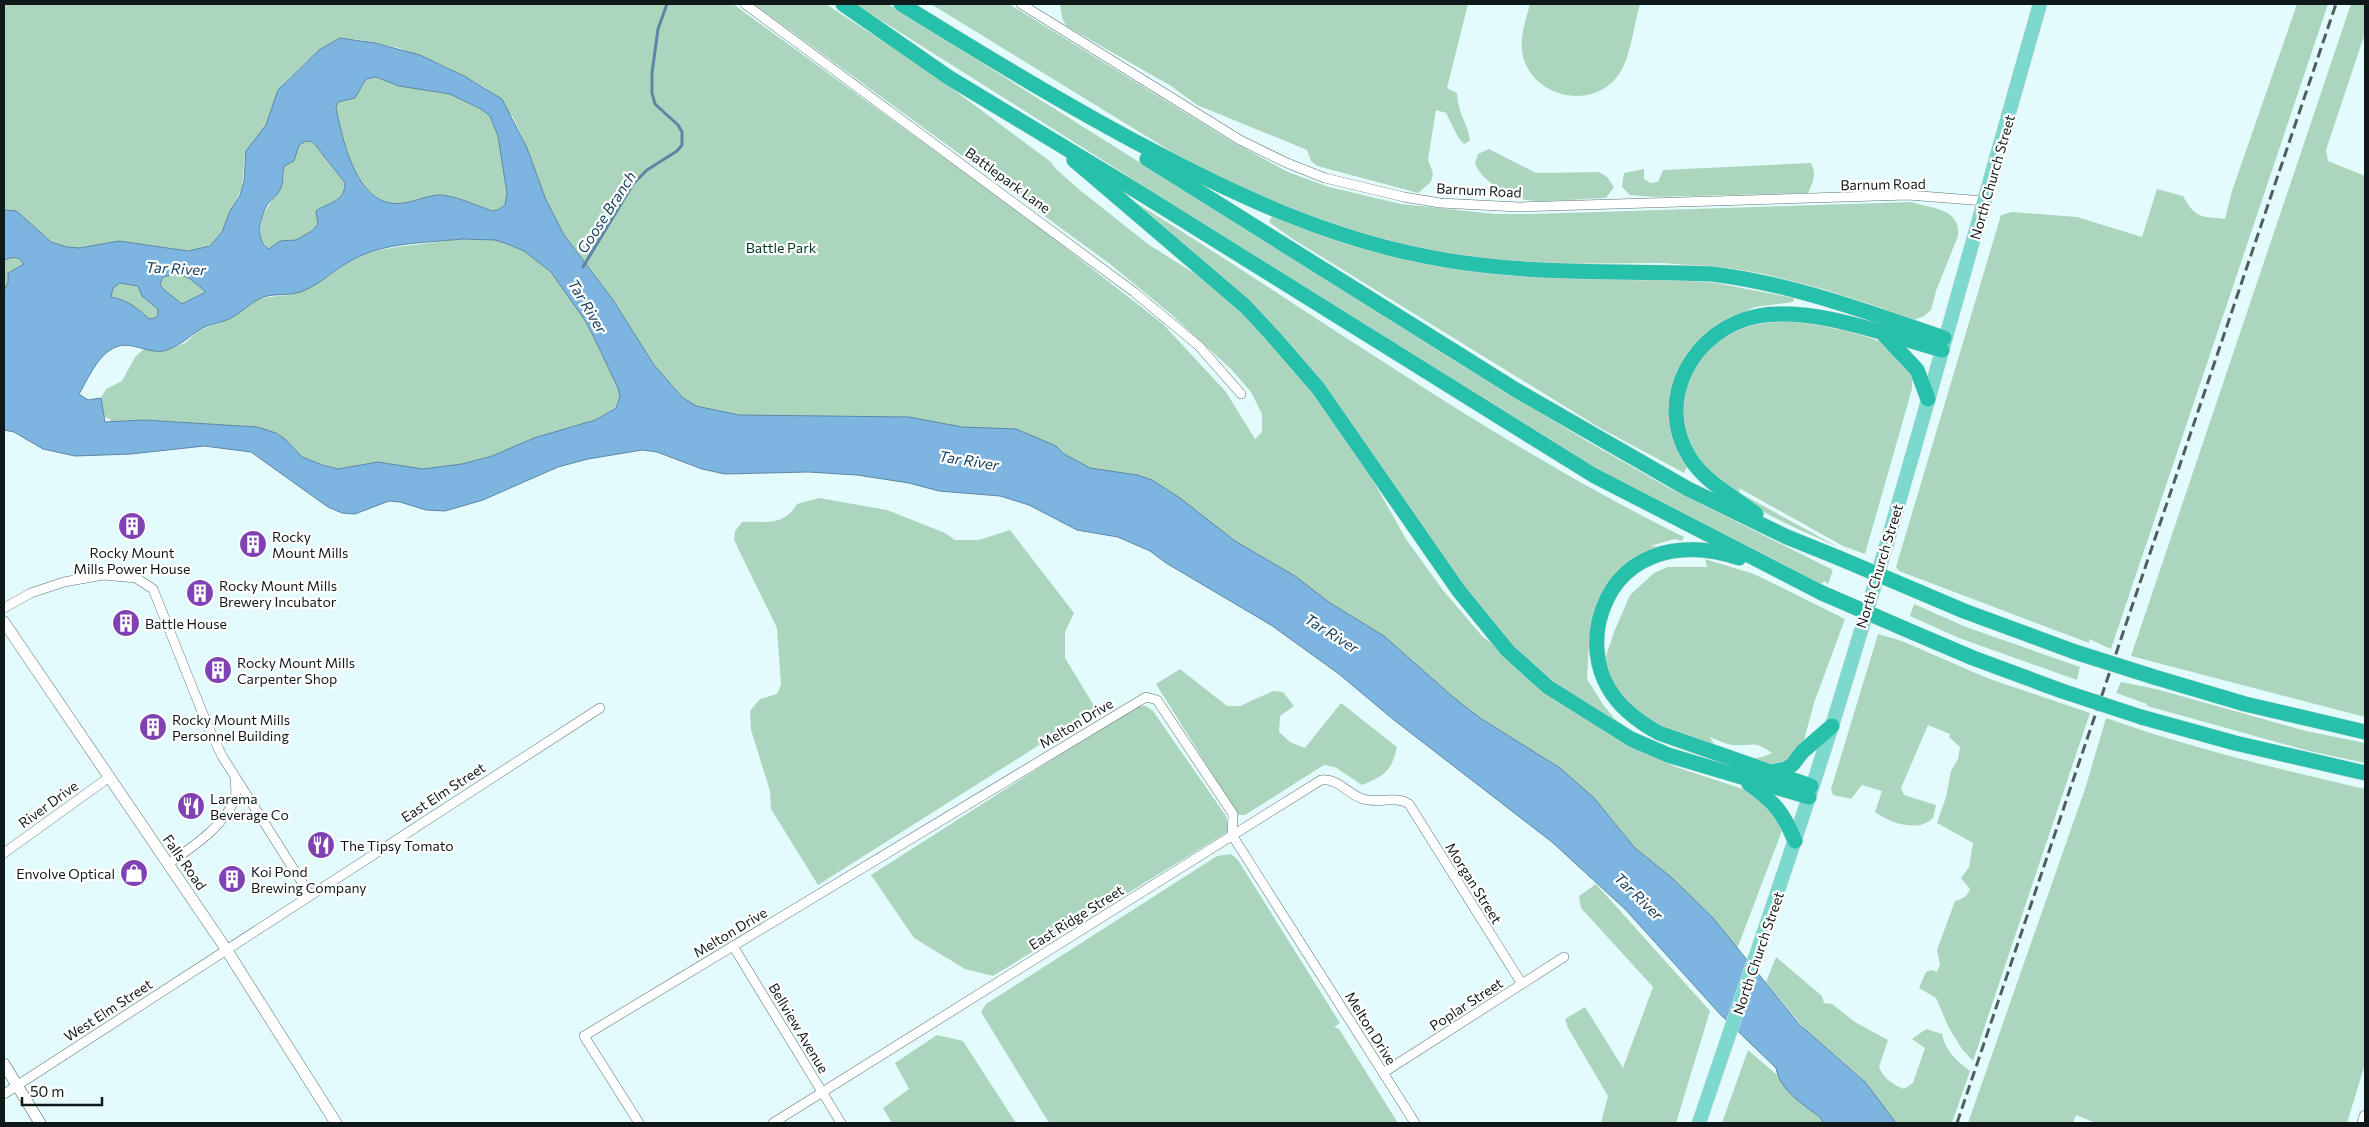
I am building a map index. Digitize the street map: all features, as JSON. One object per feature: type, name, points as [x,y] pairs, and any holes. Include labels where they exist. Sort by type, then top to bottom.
[{"type":"highway","points":[[843,4],[948,77],[1040,132],[1593,475],[1816,590]]},
{"type":"highway","points":[[901,4],[1102,125],[1220,186],[1311,224],[1362,242],[1425,257],[1508,269],[1671,272],[1737,277],[1825,297],[1943,344]]},
{"type":"highway","points":[[1102,125],[1126,145],[1516,390],[1688,489],[1787,537],[1964,611],[2075,652],[2154,678],[2245,704],[2365,732]]},
{"type":"highway","points":[[1040,132],[1238,301],[1272,335],[1318,388],[1459,591],[1508,651],[1548,686],[1631,739],[1668,755],[1740,777],[1810,791]]},
{"type":"highway","points":[[1787,537],[1719,489],[1690,458],[1680,433],[1676,407],[1678,390],[1697,351],[1716,334],[1737,322],[1758,316],[1806,314],[1882,333],[1943,344]]},
{"type":"highway","points":[[1882,333],[1910,360],[1917,370],[1928,399]]},
{"type":"highway","points":[[1810,791],[1771,772],[1658,733],[1636,718],[1615,697],[1602,677],[1597,653],[1598,627],[1608,594],[1622,575],[1641,561],[1669,552],[1725,553],[1973,658],[2062,691],[2235,743],[2365,774]]},
{"type":"highway","points":[[1771,772],[1786,769],[1794,764],[1802,752],[1832,726]]},
{"type":"highway","points":[[1740,777],[1768,798],[1777,808],[1786,820],[1795,841]]},
{"type":"main road","name":"North Church Street","points":[[1699,1123],[1772,912],[1832,726],[1928,399],[2040,4]]},
{"type":"main road","name":"Falls Road","points":[[4,622],[226,950],[336,1123]]},
{"type":"main road","points":[[4,1064],[40,1123]]},
{"type":"main road","points":[[2363,1123],[2365,1116]]},
{"type":"street","name":"Battlepark Lane","points":[[745,4],[1134,292],[1199,346],[1241,394]]},
{"type":"street","name":"Barnum Road","points":[[1021,4],[1240,140],[1287,163],[1325,178],[1396,196],[1440,203],[1519,206],[1908,195],[1985,201]]},
{"type":"street","points":[[4,608],[30,593],[56,584],[103,574],[136,578],[153,589],[206,724],[235,778],[310,895]]},
{"type":"street","name":"Melton Drive","points":[[639,1123],[584,1036],[1146,697],[1157,700],[1232,814],[1232,835],[1415,1123]]},
{"type":"street","name":"East Elm Street","points":[[226,950],[600,708]]},
{"type":"street","name":"River Drive","points":[[4,853],[108,778]]},
{"type":"street","points":[[168,864],[196,844],[227,812],[235,796],[235,778]]},
{"type":"street","name":"East Ridge Street","points":[[773,1123],[1321,780],[1329,779],[1338,782],[1364,799],[1378,801],[1401,799]]},
{"type":"street","name":"Morgan Street","points":[[1401,799],[1409,804],[1522,984]]},
{"type":"street","name":"Bellview Avenue","points":[[733,946],[841,1123]]},
{"type":"street","name":"West Elm Street","points":[[4,1094],[226,950]]},
{"type":"street","name":"Poplar Street","points":[[1383,1073],[1564,957]]},
{"type":"green space","name":"Battle Park","points":[[4,4],[733,4],[1031,221],[1163,324],[1226,392],[1255,439],[1262,432],[1262,414],[1251,392],[1231,369],[1172,315],[1110,264],[754,4],[826,4],[934,75],[1051,162],[1056,169],[1081,191],[1148,244],[1200,277],[1227,297],[1304,380],[1363,463],[1406,539],[1442,589],[1483,637],[1645,753],[1676,767],[1743,789],[1767,807],[1783,828],[1737,949],[1713,918],[1671,877],[1635,848],[1611,818],[1560,768],[1480,718],[1453,697],[1384,636],[1330,603],[1295,576],[1235,541],[1180,498],[1137,475],[1090,468],[1064,454],[1056,446],[909,417],[739,415],[696,406],[682,397],[654,365],[613,300],[564,235],[546,200],[527,148],[513,117],[486,88],[445,66],[399,48],[361,40],[340,38],[319,50],[278,90],[266,125],[245,155],[242,188],[222,232],[213,243],[201,250],[175,250],[119,241],[80,248],[67,247],[51,242],[16,211],[4,210]]},
{"type":"green space","points":[[855,4],[888,4],[1466,368],[1585,440],[1669,488],[1833,570],[1828,584],[1824,581],[1822,584],[1718,532],[1546,440]]},
{"type":"green space","points":[[931,4],[1009,4],[1231,141],[1288,172],[1329,187],[1401,204],[1495,214],[1532,214],[1912,202],[1936,208],[1950,215],[1958,227],[1958,236],[1936,291],[1931,310],[1924,316],[1914,320],[1893,315],[1882,308],[1823,289],[1764,274],[1729,268],[1662,263],[1513,264],[1429,254],[1302,218],[1185,160]]},
{"type":"green space","points":[[1060,4],[1468,4],[1447,88],[1457,93],[1459,107],[1470,141],[1464,144],[1458,137],[1446,113],[1436,110],[1428,160],[1433,173],[1431,182],[1418,193],[1317,166],[1311,161],[1307,150],[1197,105],[1171,86],[1066,26]]},
{"type":"green space","points":[[1530,4],[1640,4],[1626,60],[1614,81],[1601,90],[1587,95],[1572,96],[1557,92],[1543,85],[1532,74],[1522,53],[1523,32]]},
{"type":"green space","points":[[2297,4],[2328,4],[2111,649],[2089,639],[2089,643],[1899,571],[1896,567],[2001,215],[2012,212],[2077,217],[2142,237],[2157,189],[2183,196],[2195,213],[2225,219],[2232,191]]},
{"type":"green space","points":[[2351,4],[2365,4],[2365,33],[2326,150],[2328,161],[2365,176],[2365,717],[2131,656]]},
{"type":"green space","points":[[376,77],[399,86],[450,94],[481,109],[490,116],[498,136],[507,193],[505,205],[498,210],[492,211],[443,195],[404,203],[388,203],[375,196],[364,185],[355,171],[348,155],[335,108],[338,102],[355,98],[366,79]]},
{"type":"green space","points":[[306,141],[313,142],[345,184],[343,194],[337,200],[320,208],[318,224],[312,231],[296,240],[280,241],[269,249],[260,238],[262,217],[283,181],[284,166],[294,161],[299,145]]},
{"type":"green space","points":[[1489,149],[1536,173],[1599,172],[1607,177],[1614,187],[1606,198],[1551,201],[1522,199],[1508,194],[1494,185],[1478,169],[1475,163],[1478,154]]},
{"type":"green space","points":[[1811,163],[1814,174],[1808,193],[1653,197],[1630,195],[1622,187],[1624,173],[1644,169],[1644,179],[1651,183],[1658,182],[1663,170]]},
{"type":"green space","points":[[1138,204],[1475,420],[1613,500],[1684,537],[1682,541],[1675,539],[1650,546],[1667,547],[1639,557],[1589,643],[1587,679],[1604,706],[1615,719],[1632,731],[1578,699],[1547,676],[1507,640],[1465,590],[1334,403],[1135,209]]},
{"type":"green space","points":[[1272,216],[1372,251],[1716,283],[1794,298],[1793,302],[1755,307],[1725,320],[1708,332],[1684,359],[1676,376],[1688,464],[1684,473],[1600,428],[1291,238],[1269,222]]},
{"type":"green space","points":[[462,239],[495,240],[505,243],[524,251],[551,272],[586,322],[599,348],[618,388],[620,397],[616,407],[594,420],[534,438],[492,456],[462,464],[423,469],[373,462],[338,469],[302,457],[285,439],[276,433],[257,427],[144,420],[111,422],[110,419],[104,417],[101,398],[106,389],[122,381],[135,357],[144,349],[167,350],[185,343],[200,330],[233,317],[260,298],[288,295],[320,282],[353,259],[369,252]]},
{"type":"green space","points":[[14,256],[20,258],[24,264],[8,273],[8,282],[4,291],[4,260]]},
{"type":"green space","points":[[177,274],[189,278],[207,292],[182,304],[163,289],[160,284],[163,277]]},
{"type":"green space","points":[[120,283],[138,286],[142,296],[158,309],[158,315],[155,318],[149,319],[136,307],[111,297],[113,288]]},
{"type":"green space","points":[[1784,320],[1839,329],[1868,337],[1889,347],[1912,373],[1912,389],[1865,554],[1843,546],[1739,488],[1740,493],[1838,547],[1782,522],[1746,502],[1729,490],[1699,462],[1690,445],[1683,410],[1685,389],[1693,369],[1700,359],[1718,341],[1729,334],[1752,326]]},
{"type":"green space","points":[[819,498],[887,510],[945,533],[955,540],[979,540],[1010,530],[1074,613],[1065,632],[1065,658],[1096,709],[818,885],[771,809],[770,791],[751,730],[750,711],[760,699],[777,694],[781,685],[777,628],[734,540],[735,531],[742,522],[780,520],[792,511],[797,504]]},
{"type":"green space","points":[[1705,559],[1754,574],[1845,619],[1814,703],[1803,744],[1794,757],[1776,766],[1746,759],[1763,757],[1772,753],[1761,746],[1724,743],[1710,737],[1715,746],[1676,735],[1636,713],[1611,682],[1604,662],[1614,632],[1630,595],[1654,573],[1668,567],[1707,567]]},
{"type":"green space","points":[[1914,604],[1966,627],[2080,667],[2077,680],[1959,638],[1910,616]]},
{"type":"green space","points":[[1878,634],[1902,641],[1987,678],[2090,713],[1973,1061],[1962,1049],[1949,1028],[1936,998],[1919,988],[1926,972],[1931,970],[1937,972],[1940,964],[1937,950],[1955,901],[1964,897],[1970,889],[1961,878],[1969,867],[1973,843],[1937,823],[1946,797],[1951,771],[1958,759],[1960,747],[1949,737],[1950,734],[1928,725],[1901,788],[1904,795],[1936,805],[1933,818],[1920,825],[1912,826],[1896,823],[1875,812],[1882,791],[1862,785],[1851,799],[1833,795],[1831,789]]},
{"type":"green space","points":[[1180,669],[1227,706],[1240,706],[1273,691],[1283,692],[1294,706],[1280,716],[1279,732],[1290,742],[1305,748],[1341,703],[1397,747],[1393,762],[1386,772],[1362,785],[1335,767],[1324,765],[1245,815],[1238,815],[1156,684]]},
{"type":"green space","points":[[2121,682],[2156,689],[2306,731],[2365,743],[2365,763],[2309,751],[2147,706],[2147,704],[2116,693]]},
{"type":"green space","points":[[1136,706],[1146,706],[1153,711],[1226,816],[1229,831],[993,976],[965,969],[914,938],[871,875]]},
{"type":"green space","points":[[2106,718],[2267,766],[2365,789],[2365,1064],[2347,1123],[2096,1123],[2076,1115],[2073,1123],[1968,1123],[2085,789]]},
{"type":"green space","points":[[1231,854],[1238,860],[1340,1023],[1334,1027],[1339,1029],[1398,1123],[1049,1123],[981,1012],[986,1004],[1217,856]]},
{"type":"green space","points":[[1596,884],[1710,1011],[1676,1123],[1601,1123],[1608,1096],[1568,1028],[1565,1019],[1585,1007],[1623,1068],[1653,987],[1581,908],[1579,896]]},
{"type":"green space","points":[[1776,957],[1822,996],[1824,1003],[1832,1004],[1855,1022],[1888,1040],[1879,1067],[1886,1078],[1904,1089],[1913,1083],[1925,1048],[1912,1039],[1926,1029],[1942,1034],[1949,1051],[1970,1071],[1952,1123],[1896,1123],[1859,1076],[1806,1030],[1766,982]]},
{"type":"green space","points":[[937,1035],[963,1041],[1016,1123],[892,1123],[883,1108],[909,1089],[895,1063]]},
{"type":"green space","points":[[1748,1050],[1819,1111],[1830,1123],[1722,1123]]},
{"type":"water","name":"Tar River","points":[[340,38],[375,43],[420,55],[464,76],[502,99],[527,148],[546,200],[564,235],[613,300],[654,365],[682,397],[696,406],[739,415],[909,417],[962,427],[1016,429],[1056,446],[1064,454],[1090,468],[1137,475],[1152,480],[1180,498],[1235,541],[1295,576],[1330,603],[1384,636],[1453,697],[1480,718],[1560,768],[1594,798],[1635,848],[1671,877],[1713,918],[1800,1025],[1865,1082],[1896,1123],[1823,1123],[1821,1118],[1787,1090],[1778,1076],[1776,1068],[1720,1014],[1625,909],[1552,842],[1394,720],[1339,674],[1271,625],[1166,563],[1150,551],[1118,537],[1077,530],[1029,505],[1000,496],[939,491],[909,483],[857,475],[808,472],[725,474],[702,469],[657,452],[642,450],[588,459],[558,467],[483,500],[445,511],[426,510],[400,502],[389,501],[355,514],[342,513],[328,507],[251,452],[204,446],[131,454],[75,456],[43,449],[14,432],[4,430],[4,291],[8,282],[8,273],[24,264],[20,259],[15,258],[4,260],[4,210],[16,211],[51,242],[67,247],[80,248],[119,241],[188,251],[210,246],[222,232],[230,211],[240,195],[244,181],[246,151],[266,125],[278,90],[319,50]],"holes":[[[376,77],[399,86],[450,94],[481,109],[490,116],[498,136],[507,193],[505,205],[498,210],[492,211],[443,195],[404,203],[388,203],[375,196],[364,185],[355,171],[348,155],[336,108],[338,102],[355,98],[366,79]],[[306,141],[313,142],[345,183],[344,190],[339,198],[316,211],[318,224],[312,231],[296,240],[280,241],[269,249],[261,240],[262,216],[267,205],[280,190],[284,166],[294,161],[299,145]],[[462,239],[495,240],[524,251],[551,272],[586,322],[599,348],[618,388],[620,397],[616,408],[595,420],[534,438],[492,456],[462,464],[423,469],[377,462],[338,469],[302,457],[285,439],[276,433],[257,427],[144,420],[105,422],[101,398],[88,400],[79,394],[99,361],[116,347],[128,345],[154,351],[167,350],[180,344],[203,328],[231,318],[264,297],[298,293],[310,288],[347,263],[366,253],[406,244]],[[177,274],[189,278],[206,292],[182,304],[163,289],[160,284],[163,277]],[[120,283],[138,286],[142,296],[158,309],[158,315],[155,318],[149,319],[132,305],[111,297],[113,288]]]},
{"type":"waterway","name":"Goose Branch","points":[[583,267],[633,184],[647,170],[677,151],[682,145],[682,132],[678,125],[655,104],[652,93],[652,73],[658,29],[667,4]]},
{"type":"railway","points":[[1957,1123],[2336,4]]},
{"type":"place","name":"Rocky Mount Mills Power House","points":[[132,526]]},
{"type":"place","name":"Rocky Mount Mills","points":[[253,544]]},
{"type":"place","name":"Rocky Mount Mills Brewery Incubator","points":[[200,593]]},
{"type":"place","name":"Battle House","points":[[126,623]]},
{"type":"place","name":"Rocky Mount Mills Carpenter Shop","points":[[218,670]]},
{"type":"place","name":"Rocky Mount Mills Personnel Building","points":[[153,727]]},
{"type":"place","name":"Larema Beverage Co","points":[[191,806]]},
{"type":"place","name":"The Tipsy Tomato","points":[[321,845]]},
{"type":"place","name":"Envolve Optical","points":[[134,873]]},
{"type":"place","name":"Koi Pond Brewing Company","points":[[232,879]]}]
